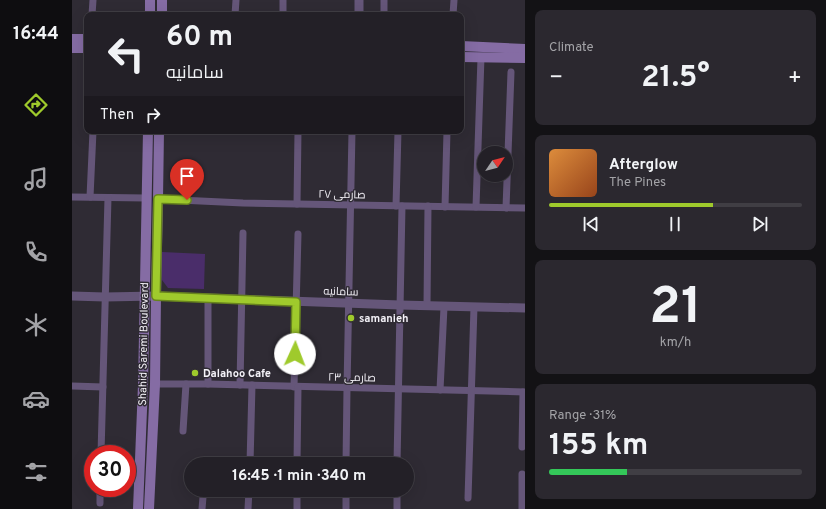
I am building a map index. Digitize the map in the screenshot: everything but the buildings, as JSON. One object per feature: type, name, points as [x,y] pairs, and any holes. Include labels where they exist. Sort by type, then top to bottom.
[{"type":"main road","points":[[150,0],[150,12]]},
{"type":"main road","points":[[162,0],[163,12]]},
{"type":"main road","points":[[72,39],[84,39]]},
{"type":"main road","points":[[464,46],[525,49]]},
{"type":"main road","points":[[72,48],[84,48]]},
{"type":"main road","points":[[464,57],[525,58]]},
{"type":"main road","name":"Shahid Saremi Boulevard","points":[[138,509],[143,385],[148,134]]},
{"type":"main road","name":"Shahid Saremi Boulevard","points":[[149,509],[155,384],[158,134]]},
{"type":"street","points":[[92,0],[92,12]]},
{"type":"street","points":[[235,12],[236,0]]},
{"type":"street","points":[[283,0],[283,12]]},
{"type":"street","points":[[359,0],[359,12]]},
{"type":"street","points":[[384,0],[384,12]]},
{"type":"street","points":[[453,12],[454,0]]},
{"type":"street","points":[[476,207],[481,57]]},
{"type":"street","points":[[506,208],[510,72]]},
{"type":"street","points":[[90,197],[93,134]]},
{"type":"street","points":[[297,204],[298,134]]},
{"type":"street","points":[[346,457],[346,388],[352,134]]},
{"type":"street","points":[[397,457],[400,305],[398,134]]},
{"type":"street","points":[[445,207],[447,134]]},
{"type":"street","points":[[72,197],[146,198]]},
{"type":"street","points":[[101,445],[108,198]]},
{"type":"street","name":"صارمی ۲۷","points":[[158,199],[243,203],[525,208]]},
{"type":"street","points":[[427,306],[428,206]]},
{"type":"street","points":[[240,385],[243,233]]},
{"type":"street","points":[[297,457],[296,387],[294,367],[298,234]]},
{"type":"street","points":[[72,296],[105,297],[144,295]]},
{"type":"street","name":"سامانیه","points":[[144,295],[348,304],[525,308]]},
{"type":"street","points":[[208,298],[208,384]]},
{"type":"street","points":[[440,390],[444,307]]},
{"type":"street","points":[[468,498],[474,307]]},
{"type":"street","name":"صارمی ۲۳","points":[[155,384],[524,392]]},
{"type":"street","points":[[184,431],[186,384]]},
{"type":"street","points":[[72,386],[102,387]]},
{"type":"street","points":[[250,457],[252,386]]},
{"type":"street","points":[[522,447],[524,392]]},
{"type":"street","points":[[522,474],[522,509]]},
{"type":"street","points":[[100,497],[100,503]]},
{"type":"street","points":[[202,509],[203,497]]},
{"type":"street","points":[[248,509],[249,497]]},
{"type":"street","points":[[297,497],[297,509]]},
{"type":"street","points":[[346,497],[346,509]]},
{"type":"street","points":[[397,497],[397,509]]},
{"type":"shaded area","points":[[162,252],[205,254],[204,289],[168,288],[162,280]]},
{"type":"place","name":"samanieh","points":[[351,318]]},
{"type":"place","name":"Dalahoo Cafe","points":[[195,373]]},
{"type":"route","points":[[187,200],[158,199],[156,296],[296,302],[295,354]]}]
